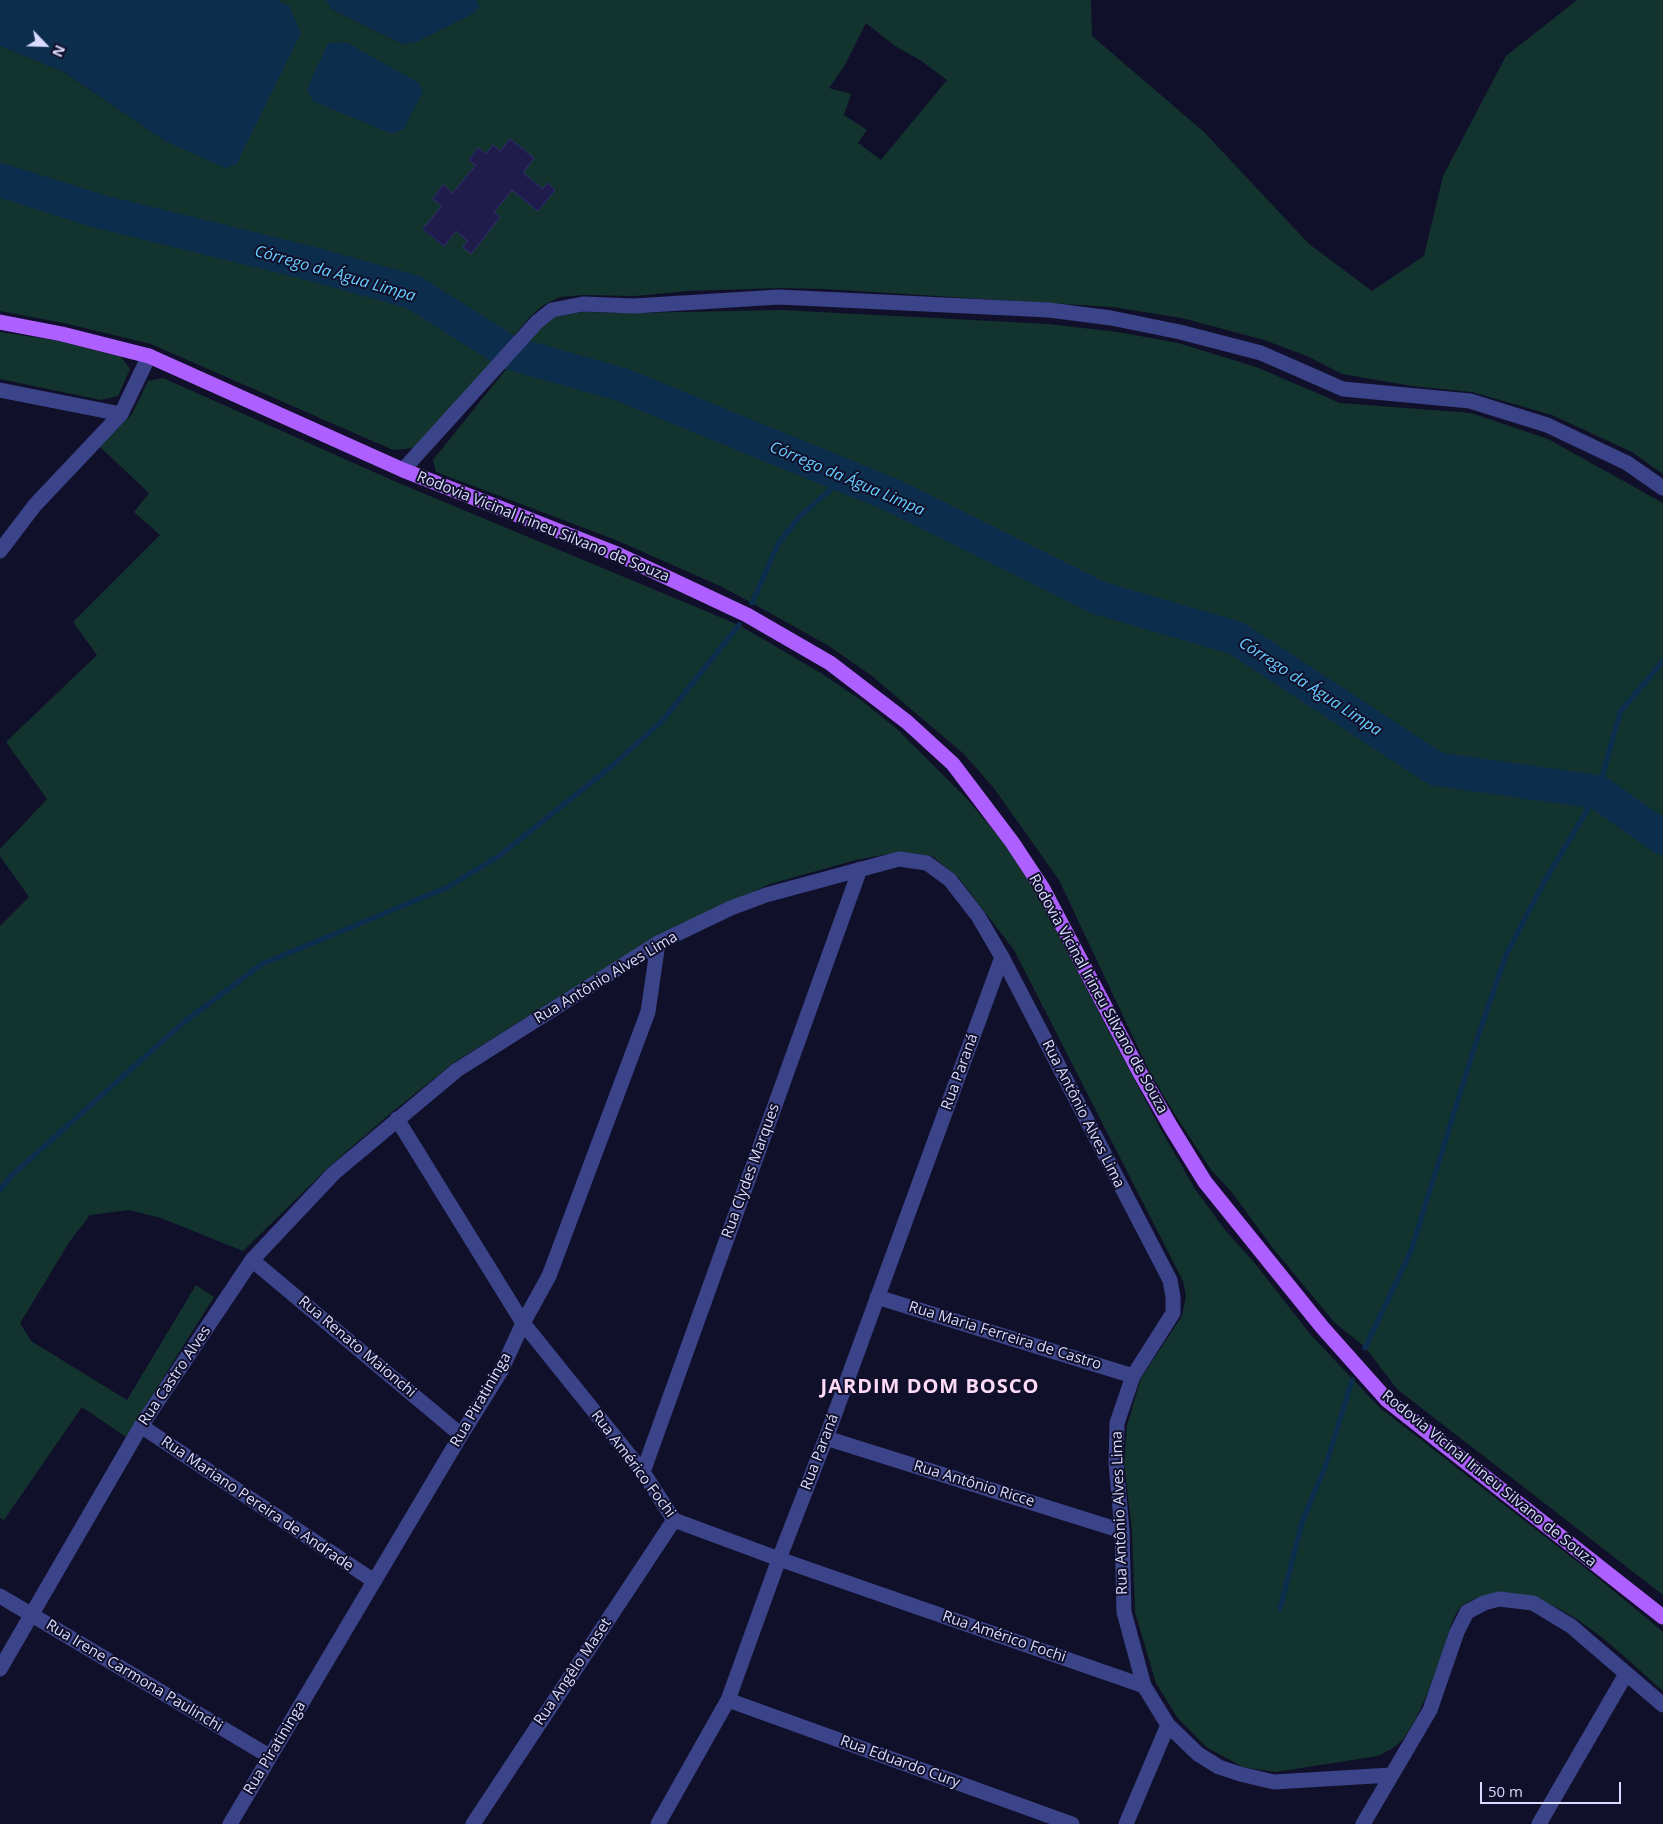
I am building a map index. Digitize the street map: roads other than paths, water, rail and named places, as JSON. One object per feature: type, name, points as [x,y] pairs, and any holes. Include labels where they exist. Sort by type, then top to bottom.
[{"type":"main road","name":"Rodovia Vicinal Irineu Silvano de Souza","points":[[0,322],[62,334],[149,356],[403,470],[616,554],[747,614],[830,663],[920,734],[953,764],[1012,842],[1043,889],[1140,1074],[1170,1127],[1205,1182],[1322,1327],[1387,1400],[1663,1617]]},
{"type":"street","points":[[403,470],[537,322],[552,310],[583,304],[634,306],[779,297],[1049,310],[1111,318],[1163,329],[1261,354],[1343,389],[1470,401],[1547,425],[1627,463],[1663,488]]},
{"type":"street","points":[[0,551],[35,505],[121,414],[149,356]]},
{"type":"street","points":[[0,390],[121,414]]},
{"type":"street","name":"Rua Antônio Alves Lima","points":[[397,1119],[457,1070],[658,943],[730,908],[766,894],[899,859],[927,863],[950,880],[978,916],[1002,957],[1170,1280],[1173,1296],[1173,1313],[1133,1376],[1117,1423],[1116,1464],[1122,1531],[1124,1612],[1144,1686],[1168,1725],[1198,1754],[1220,1767],[1274,1782],[1391,1775]]},
{"type":"street","name":"Rua Clydes Marques","points":[[642,1472],[860,869]]},
{"type":"street","name":"Rua Piratininga","points":[[230,1824],[501,1371],[523,1323],[549,1276],[648,1012],[658,943]]},
{"type":"street","name":"Rua Paraná","points":[[658,1824],[728,1700],[1002,957]]},
{"type":"street","name":"Rua Américo Fochi","points":[[397,1119],[523,1323],[642,1472],[674,1520],[779,1559],[1144,1686]]},
{"type":"street","name":"Rua Castro Alves","points":[[0,1669],[141,1426],[252,1260],[334,1173],[397,1119]]},
{"type":"street","name":"Rua Renato Maionchi","points":[[252,1260],[461,1435]]},
{"type":"street","name":"Rua Maria Ferreira de Castro","points":[[877,1297],[1133,1376]]},
{"type":"street","name":"Rua Mariano Pereira de Andrade","points":[[141,1426],[374,1581]]},
{"type":"street","name":"Rua Antônio Ricce","points":[[826,1438],[1122,1531]]},
{"type":"street","name":"Rua Angêlo Maset","points":[[473,1824],[674,1520]]},
{"type":"street","name":"Rua Irene Carmona Paulinchi","points":[[0,1596],[269,1756]]},
{"type":"street","points":[[1364,1824],[1430,1710],[1457,1632],[1467,1612],[1484,1602],[1499,1599],[1533,1603],[1571,1626],[1663,1705]]},
{"type":"street","points":[[1539,1824],[1626,1674]]},
{"type":"street","name":"Rua Eduardo Cury","points":[[728,1700],[1072,1824]]},
{"type":"street","points":[[1126,1824],[1168,1725]]},
{"type":"water","points":[[0,0],[277,0],[289,6],[301,33],[236,165],[225,168],[165,141],[64,72],[0,46]]},
{"type":"water","points":[[326,0],[477,0],[479,7],[474,13],[416,42],[403,44],[333,10]]},
{"type":"water","points":[[346,42],[419,83],[423,92],[403,130],[392,134],[313,101],[307,89],[328,43]]},
{"type":"waterway","name":"Córrego da Água Limpa","points":[[0,180],[98,211],[309,263],[413,292],[510,353],[620,384],[894,496],[1099,598],[1236,638],[1436,769],[1598,792],[1663,838]]},
{"type":"waterway","points":[[752,603],[778,544],[800,516],[846,476]]},
{"type":"waterway","points":[[0,1190],[11,1176],[184,1022],[262,964],[448,887],[499,856],[612,766],[663,720],[739,625]]},
{"type":"waterway","points":[[1365,1348],[1411,1251],[1478,1036],[1506,955],[1543,884],[1598,792],[1620,712],[1663,661]]},
{"type":"waterway","points":[[1280,1609],[1302,1522],[1326,1465],[1352,1380]]},
{"type":"district","name":"JARDIM DOM BOSCO","points":[[930,1387]]}]
